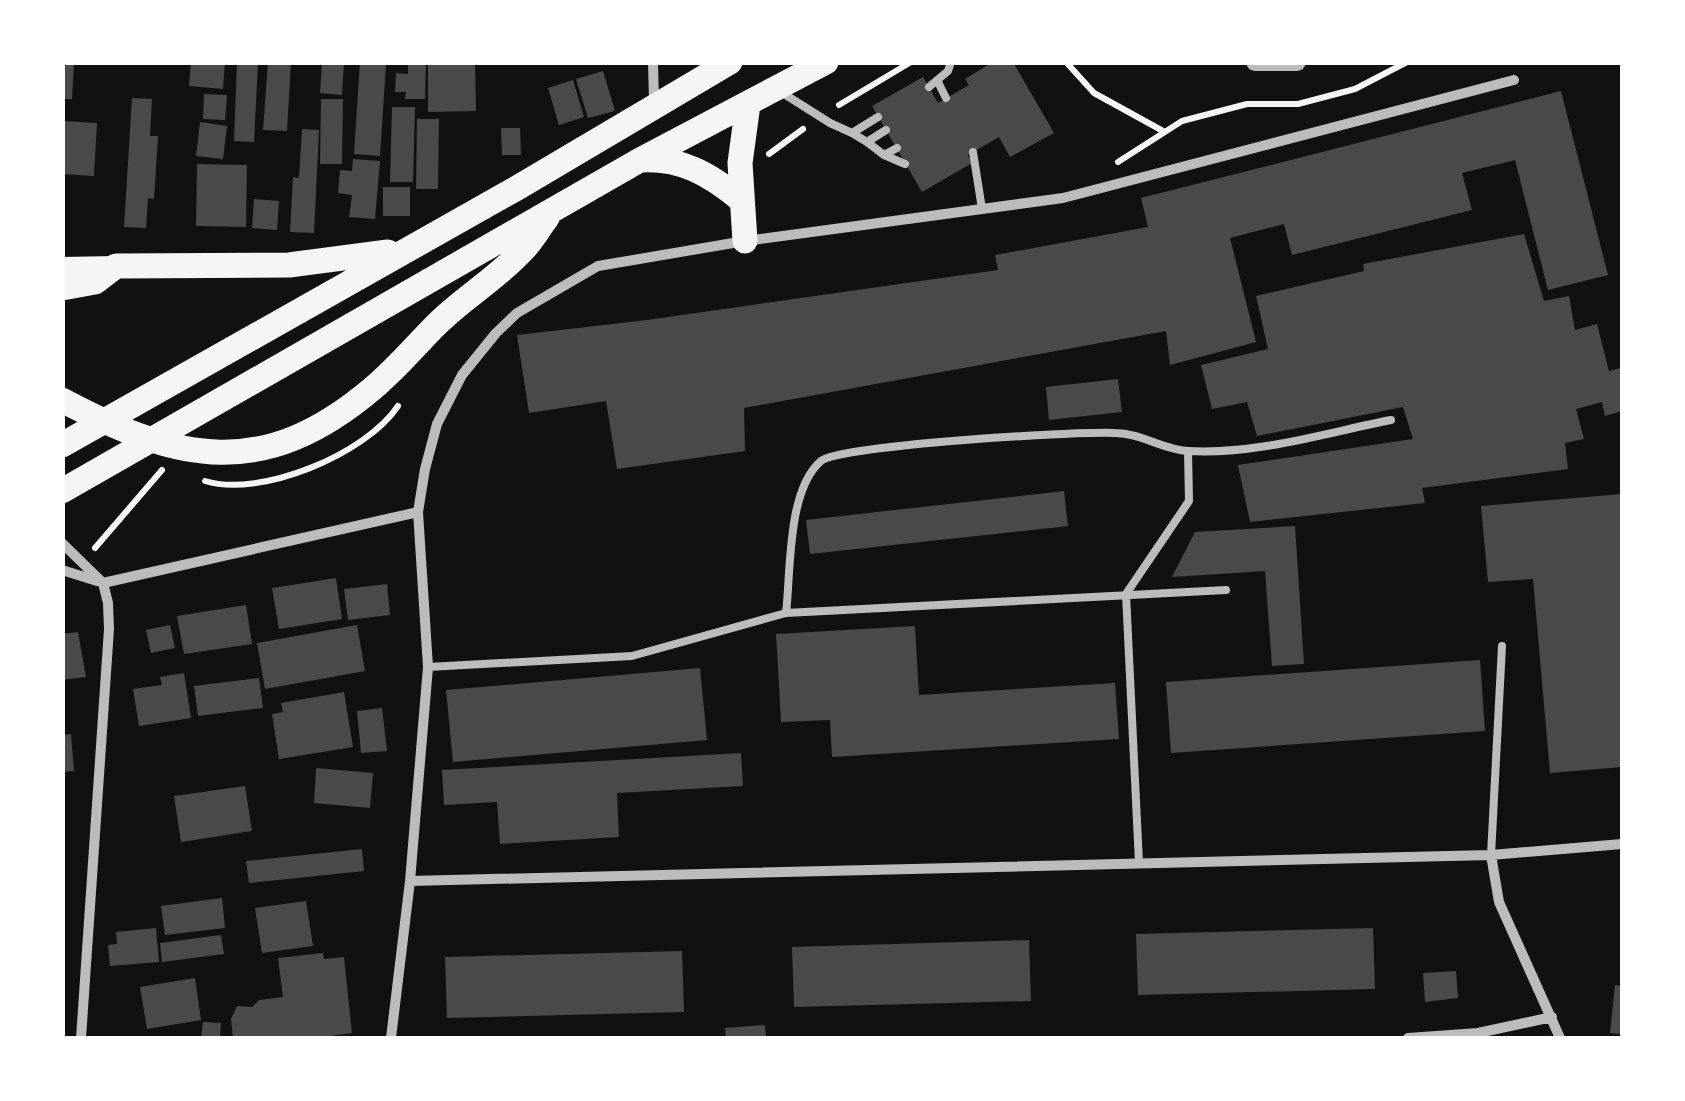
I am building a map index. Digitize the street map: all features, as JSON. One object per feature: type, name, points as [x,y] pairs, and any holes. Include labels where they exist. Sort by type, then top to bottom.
[{"type":"main road","points":[[62,491],[640,160],[826,62]]},
{"type":"main road","points":[[62,445],[651,110],[723,65]]},
{"type":"main road","points":[[745,241],[740,163],[748,104]]},
{"type":"main road","points":[[640,160],[664,159],[690,166],[740,199]]},
{"type":"main road","points":[[62,400],[132,433],[180,450],[218,454],[289,441],[324,425],[374,388],[472,291],[524,250],[553,210]]},
{"type":"main road","points":[[62,266],[289,265],[408,249]]},
{"type":"main road","points":[[62,288],[95,282],[116,266]]},
{"type":"street","points":[[651,110],[656,96],[653,62]]},
{"type":"street","points":[[1255,62],[1297,62]]},
{"type":"street","points":[[391,1038],[410,881],[428,667],[418,512],[431,445],[448,400],[477,354],[517,313],[598,266],[745,241],[1063,198],[1514,80]]},
{"type":"street","points":[[62,570],[103,583],[418,512]]},
{"type":"street","points":[[62,543],[103,583],[108,602],[81,1038]]},
{"type":"street","points":[[410,881],[1492,855],[1622,844]]},
{"type":"street","points":[[1492,855],[1498,902],[1560,1038]]},
{"type":"street","points":[[1408,1038],[1478,1033],[1552,1017]]},
{"type":"lane","points":[[929,87],[938,82],[951,62]]},
{"type":"lane","points":[[938,82],[942,98]]},
{"type":"lane","points":[[777,89],[905,164]]},
{"type":"lane","points":[[852,133],[878,117]]},
{"type":"lane","points":[[867,142],[886,130]]},
{"type":"lane","points":[[884,155],[896,148]]},
{"type":"lane","points":[[973,152],[982,209]]},
{"type":"lane","points":[[786,613],[798,501],[807,478],[824,458],[1007,437],[1117,432],[1144,436],[1163,448],[1237,449],[1391,420]]},
{"type":"lane","points":[[1139,863],[1126,594],[1189,501],[1188,451]]},
{"type":"lane","points":[[428,667],[632,656],[786,613],[1226,590]]},
{"type":"lane","points":[[1492,855],[1502,646]]},
{"type":"path","points":[[1066,62],[1094,93],[1163,131]]},
{"type":"path","points":[[1106,170],[1182,122],[1247,104],[1298,104],[1355,89],[1406,62]]},
{"type":"path","points":[[82,565],[164,468]]},
{"type":"building","points":[[62,62],[74,62],[72,99],[62,99]]},
{"type":"building","points":[[191,62],[225,62],[223,89],[189,86]]},
{"type":"building","points":[[237,62],[258,62],[254,142],[234,141]]},
{"type":"building","points":[[268,62],[291,62],[287,131],[263,130]]},
{"type":"building","points":[[322,62],[344,62],[342,95],[320,93]]},
{"type":"building","points":[[360,62],[386,64],[380,156],[354,154]]},
{"type":"building","points":[[408,62],[426,62],[425,99],[405,99],[406,92],[395,92],[396,73],[408,74]]},
{"type":"building","points":[[428,62],[475,62],[476,111],[428,112]]},
{"type":"building","points":[[993,62],[1013,62],[1054,133],[1010,157],[999,137],[968,155],[972,163],[922,192],[872,106],[923,77],[938,103],[969,85],[965,79]]},
{"type":"building","points":[[603,71],[615,111],[588,118],[576,79]]},
{"type":"building","points":[[573,80],[584,117],[559,125],[548,88]]},
{"type":"building","points":[[1561,91],[1608,275],[1548,290],[1515,160],[1462,173],[1472,210],[1292,255],[1284,224],[1230,238],[1256,342],[1170,365],[1166,331],[744,408],[745,451],[617,469],[606,401],[529,413],[517,335],[998,270],[995,255],[1148,227],[1141,198]]},
{"type":"building","points":[[204,94],[227,95],[225,120],[203,119]]},
{"type":"building","points":[[132,98],[152,99],[150,136],[158,136],[154,199],[148,198],[146,228],[124,227]]},
{"type":"building","points":[[321,99],[343,99],[342,164],[320,164]]},
{"type":"building","points":[[392,107],[415,107],[413,182],[390,182]]},
{"type":"building","points":[[417,119],[439,119],[438,189],[416,189]]},
{"type":"building","points":[[62,121],[97,123],[94,176],[62,174]]},
{"type":"building","points":[[200,122],[227,126],[223,159],[196,156]]},
{"type":"building","points":[[501,128],[520,128],[521,155],[502,155]]},
{"type":"building","points":[[302,129],[319,130],[314,233],[290,232],[293,177],[299,178]]},
{"type":"building","points":[[353,159],[380,161],[375,219],[349,217],[352,195],[338,193],[340,170],[352,171]]},
{"type":"building","points":[[197,164],[247,165],[246,227],[196,226]]},
{"type":"building","points":[[383,187],[410,187],[410,216],[383,216]]},
{"type":"building","points":[[254,199],[279,201],[277,230],[252,228]]},
{"type":"building","points":[[1524,234],[1544,301],[1569,296],[1575,330],[1597,324],[1609,371],[1621,368],[1622,373],[1622,411],[1605,416],[1602,402],[1576,409],[1584,439],[1565,443],[1568,469],[1422,488],[1425,503],[1250,522],[1238,465],[1413,439],[1403,407],[1257,436],[1247,402],[1212,409],[1201,365],[1268,349],[1256,296],[1364,271],[1363,264]]},
{"type":"building","points":[[1118,379],[1122,412],[1049,420],[1046,387]]},
{"type":"building","points":[[1064,491],[1068,526],[810,554],[806,520]]},
{"type":"building","points":[[1622,494],[1622,767],[1550,773],[1533,579],[1488,582],[1481,506]]},
{"type":"building","points":[[1295,526],[1304,664],[1272,666],[1265,571],[1172,577],[1195,532]]},
{"type":"building","points":[[336,578],[342,619],[279,629],[272,588]]},
{"type":"building","points":[[387,584],[390,615],[348,620],[344,589]]},
{"type":"building","points":[[246,605],[252,644],[184,654],[177,616]]},
{"type":"building","points":[[170,625],[175,648],[151,653],[146,630]]},
{"type":"building","points":[[357,625],[365,671],[265,689],[257,643]]},
{"type":"building","points":[[915,626],[919,695],[1115,683],[1119,739],[832,757],[830,720],[781,722],[776,634]]},
{"type":"building","points":[[78,632],[86,677],[62,680],[62,634]]},
{"type":"building","points":[[1480,660],[1485,731],[1171,753],[1166,682]]},
{"type":"building","points":[[700,668],[707,740],[453,762],[446,690]]},
{"type":"building","points":[[184,673],[191,718],[139,726],[133,689],[162,685],[160,677]]},
{"type":"building","points":[[259,678],[263,708],[198,716],[194,686]]},
{"type":"building","points":[[344,692],[353,747],[279,759],[272,714],[283,712],[281,703]]},
{"type":"building","points":[[382,708],[387,751],[361,753],[357,711]]},
{"type":"building","points":[[71,734],[74,771],[62,772],[62,735]]},
{"type":"building","points":[[741,753],[743,786],[617,793],[619,837],[500,844],[497,802],[444,805],[442,770]]},
{"type":"building","points":[[316,768],[373,773],[370,808],[314,803]]},
{"type":"building","points":[[245,786],[252,831],[181,842],[174,796]]},
{"type":"building","points":[[362,849],[364,871],[249,883],[246,861]]},
{"type":"building","points":[[222,898],[225,928],[165,935],[161,906]]},
{"type":"building","points":[[306,901],[313,946],[262,953],[255,908]]},
{"type":"building","points":[[156,928],[159,962],[110,966],[108,945],[117,944],[116,932]]},
{"type":"building","points":[[1373,928],[1375,989],[1138,995],[1136,934]]},
{"type":"building","points":[[221,935],[224,954],[162,962],[160,943]]},
{"type":"building","points":[[1029,940],[1031,1001],[794,1007],[792,947]]},
{"type":"building","points":[[682,951],[684,1012],[447,1018],[445,957]]},
{"type":"building","points":[[323,953],[324,959],[344,957],[352,1033],[317,1038],[233,1038],[231,1019],[237,1006],[252,1007],[259,1000],[283,997],[278,958]]},
{"type":"building","points":[[1456,971],[1458,998],[1425,1002],[1423,973]]},
{"type":"building","points":[[195,978],[201,1020],[147,1029],[140,987]]},
{"type":"building","points":[[1615,985],[1622,986],[1622,1034],[1610,1033]]},
{"type":"building","points":[[203,1022],[221,1023],[220,1038],[201,1038]]},
{"type":"building","points":[[765,1025],[766,1038],[726,1038],[725,1028]]}]
